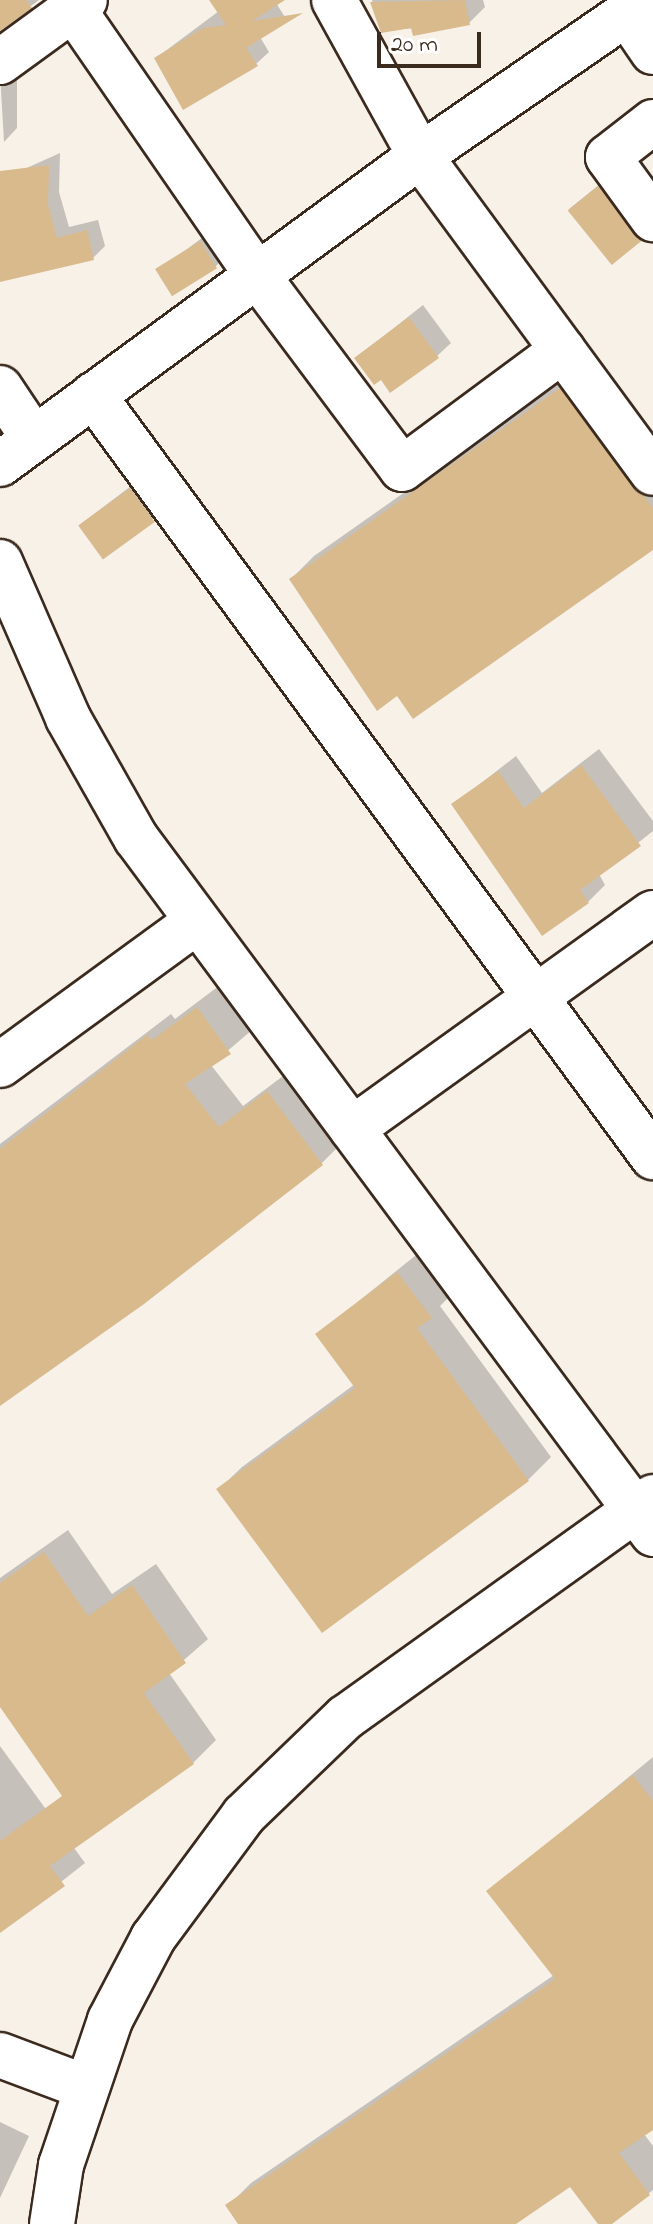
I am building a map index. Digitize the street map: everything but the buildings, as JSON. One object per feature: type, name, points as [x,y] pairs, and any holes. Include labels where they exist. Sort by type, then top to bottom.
[{"type":"street","points":[[334,0],[420,156],[653,473]]},
{"type":"street","points":[[0,62],[79,5],[257,275],[402,469],[563,350]]},
{"type":"street","points":[[0,464],[420,156],[636,7],[653,52]]},
{"type":"street","points":[[653,122],[608,157],[653,219]]},
{"type":"street","points":[[0,388],[34,439]]},
{"type":"street","points":[[93,395],[653,1157]]},
{"type":"street","points":[[0,562],[68,718],[136,838],[352,1129],[647,1514],[346,1717],[244,1815],[153,1938],[110,2020],[61,2165],[52,2224]]},
{"type":"street","points":[[352,1129],[653,913]]},
{"type":"street","points":[[0,1065],[196,922]]},
{"type":"street","points":[[0,2055],[85,2087]]}]
